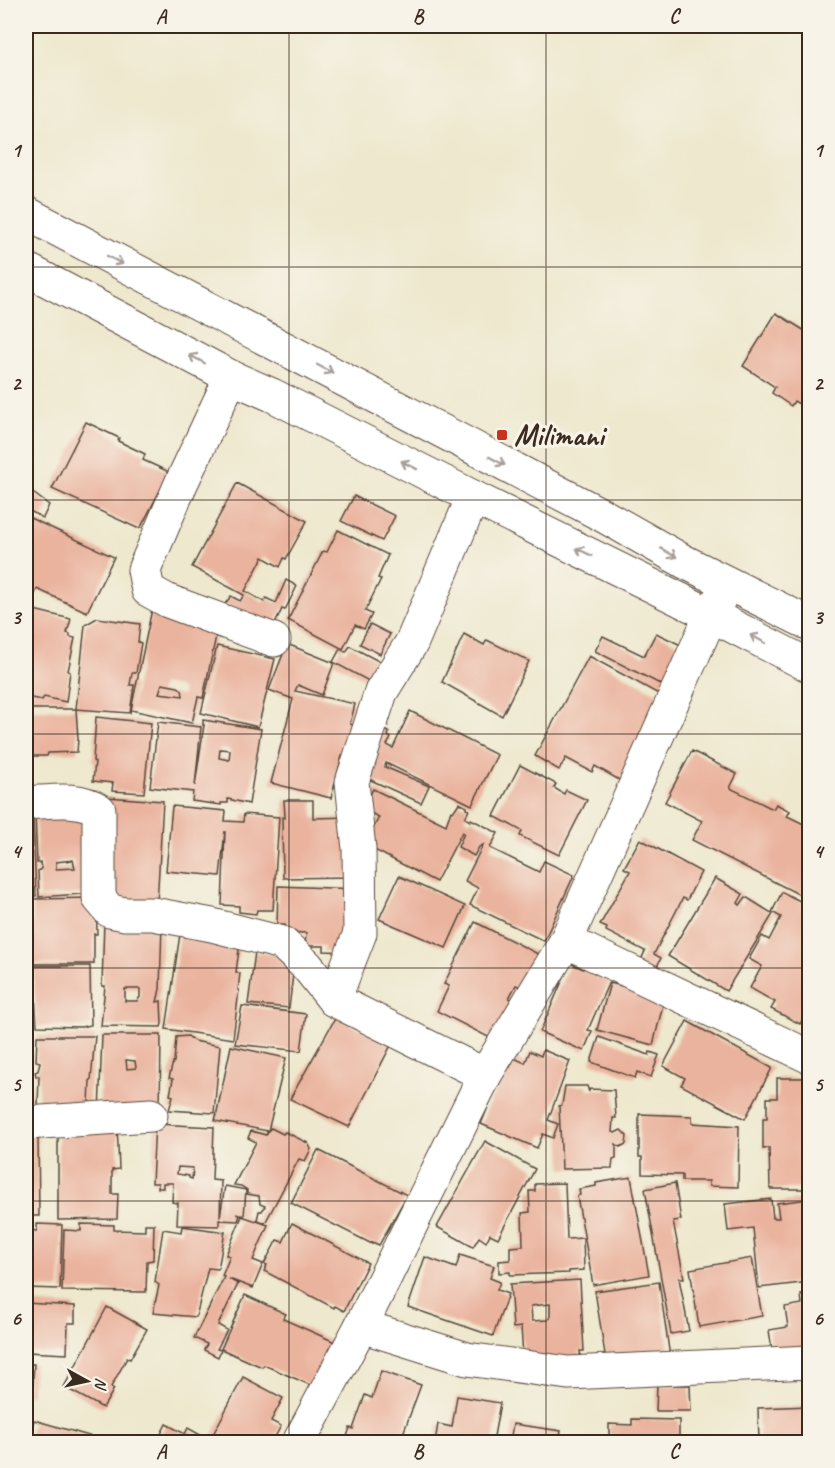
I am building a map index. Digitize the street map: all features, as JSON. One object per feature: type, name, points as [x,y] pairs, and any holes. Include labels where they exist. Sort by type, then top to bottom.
[{"type":"street","points":[[26,213],[602,515],[685,562],[810,624]]},
{"type":"street","points":[[69,236],[35,275],[231,377],[272,395],[810,666]]},
{"type":"street","points":[[272,395],[297,354]]},
{"type":"street","points":[[231,377],[144,570],[147,590],[274,640]]},
{"type":"street","points":[[334,1000],[360,933],[359,849],[352,782],[381,692],[412,642],[473,497]]},
{"type":"street","points":[[299,1443],[361,1326],[485,1075],[566,941],[711,615],[727,584]]},
{"type":"street","points":[[26,803],[79,801],[99,810],[99,898],[110,911],[163,915],[282,943],[308,966],[334,1000],[485,1075]]},
{"type":"street","points":[[566,941],[810,1057]]},
{"type":"street","points":[[26,1123],[151,1115]]},
{"type":"street","points":[[361,1326],[467,1359],[568,1373],[810,1362]]},
{"type":"building","points":[[776,313],[810,334],[810,410],[794,401],[791,406],[772,393],[775,387],[743,366]]},
{"type":"building","points":[[86,422],[119,438],[118,441],[145,454],[143,460],[167,471],[167,477],[141,527],[137,528],[52,489]]},
{"type":"building","points":[[237,483],[307,521],[280,567],[263,557],[245,591],[264,602],[266,598],[276,603],[286,580],[297,586],[273,628],[225,604],[231,596],[240,601],[244,595],[192,567]]},
{"type":"building","points":[[33,493],[49,505],[43,518],[26,509],[26,494],[30,496]]},
{"type":"building","points":[[354,496],[395,516],[382,541],[341,521]]},
{"type":"building","points":[[28,517],[114,557],[87,612],[37,589],[35,594],[26,589],[26,523]]},
{"type":"building","points":[[338,530],[388,555],[378,578],[381,579],[365,611],[372,614],[364,629],[355,625],[343,649],[288,620],[323,551],[327,552]]},
{"type":"building","points":[[153,604],[220,617],[203,698],[198,697],[192,723],[131,710]],"holes":[[[162,684],[182,690],[183,696],[159,693]]]},
{"type":"building","points":[[26,608],[71,619],[67,633],[70,637],[75,638],[68,671],[70,672],[66,702],[44,697],[42,700],[26,697]]},
{"type":"building","points":[[97,618],[140,624],[138,642],[141,643],[136,673],[132,673],[130,685],[134,685],[130,713],[76,709],[85,625]]},
{"type":"building","points":[[370,624],[390,634],[380,654],[360,644]]},
{"type":"building","points":[[656,633],[687,648],[662,685],[595,651],[603,636],[644,656]]},
{"type":"building","points":[[464,634],[484,645],[487,640],[529,661],[502,716],[442,682]]},
{"type":"building","points":[[287,644],[334,663],[322,695],[298,685],[295,691],[355,704],[350,724],[356,726],[348,757],[342,756],[331,798],[271,783],[293,699],[269,690]]},
{"type":"building","points":[[217,646],[275,659],[258,727],[201,713]]},
{"type":"building","points":[[350,646],[390,667],[380,687],[333,662],[340,649],[346,652]]},
{"type":"building","points":[[589,656],[666,698],[621,781],[595,766],[592,772],[566,758],[559,770],[535,756]]},
{"type":"building","points":[[26,709],[76,709],[77,752],[26,756]]},
{"type":"building","points":[[410,711],[497,755],[472,805],[386,763],[385,767],[429,786],[421,803],[362,776],[377,727],[389,732],[388,736],[391,738],[387,745],[393,748]]},
{"type":"building","points":[[96,717],[151,723],[144,793],[112,791],[113,783],[93,781]]},
{"type":"building","points":[[203,720],[261,729],[249,804],[228,799],[228,803],[221,803],[221,805],[192,801],[193,792],[150,787],[158,722],[201,727],[195,786]],"holes":[[[220,749],[230,750],[229,760],[219,758]]]},
{"type":"building","points":[[692,751],[737,774],[730,788],[773,809],[776,804],[790,811],[787,816],[810,827],[810,900],[692,840],[702,821],[665,802]]},
{"type":"building","points":[[520,765],[556,784],[554,788],[564,794],[566,790],[587,800],[559,855],[520,836],[522,831],[494,816]]},
{"type":"building","points":[[373,789],[446,825],[451,811],[453,812],[459,803],[469,810],[465,818],[498,833],[490,848],[539,872],[544,861],[574,875],[544,941],[470,905],[478,888],[465,881],[483,845],[479,847],[474,856],[458,847],[464,833],[462,832],[436,882],[365,845],[379,817],[363,809]]},
{"type":"building","points":[[106,797],[163,801],[157,904],[104,902]]},
{"type":"building","points":[[284,800],[313,800],[313,818],[352,817],[353,877],[283,878]]},
{"type":"building","points":[[172,806],[226,811],[225,821],[243,822],[244,814],[279,817],[273,910],[257,910],[256,914],[239,912],[239,906],[222,905],[225,831],[220,876],[166,871]]},
{"type":"building","points":[[92,809],[95,893],[39,897],[38,871],[41,869],[40,862],[37,863],[35,812]],"holes":[[[73,860],[75,868],[56,869],[56,862]]]},
{"type":"building","points":[[26,818],[33,820],[36,896],[26,897]]},
{"type":"building","points":[[640,839],[701,872],[687,900],[683,898],[654,954],[661,958],[653,975],[638,967],[645,951],[606,931],[607,928],[600,925],[630,871],[624,868]]},
{"type":"building","points":[[399,876],[465,906],[446,948],[379,919]]},
{"type":"building","points":[[715,878],[743,894],[738,903],[740,905],[746,897],[773,914],[726,991],[668,956]]},
{"type":"building","points":[[278,886],[357,889],[346,952],[324,951],[324,946],[305,946],[306,933],[285,932],[285,925],[277,925]]},
{"type":"building","points":[[782,892],[810,906],[810,1006],[800,1024],[771,1009],[775,1002],[750,988],[762,966],[749,959],[762,936],[769,940],[781,917],[772,912]]},
{"type":"building","points":[[96,898],[97,934],[94,934],[94,964],[32,964],[33,899]]},
{"type":"building","points":[[104,921],[162,924],[160,989],[157,1002],[161,1001],[161,1027],[101,1026],[105,986],[102,986]],"holes":[[[125,989],[140,989],[140,997],[137,1001],[125,1001]]]},
{"type":"building","points":[[475,922],[540,955],[523,988],[516,985],[509,998],[516,1001],[496,1041],[437,1011],[449,986],[444,984]]},
{"type":"building","points":[[180,934],[241,935],[236,972],[240,973],[239,990],[233,1039],[166,1029]]},
{"type":"building","points":[[27,947],[28,972],[26,972]]},
{"type":"building","points":[[255,952],[295,958],[289,1008],[248,1004]]},
{"type":"building","points":[[570,963],[583,969],[585,963],[612,975],[588,1030],[592,1031],[584,1051],[540,1032]]},
{"type":"building","points":[[33,966],[90,966],[91,1025],[81,1027],[37,1026]]},
{"type":"building","points":[[26,980],[29,980],[30,1029],[26,1030]]},
{"type":"building","points":[[610,983],[665,997],[653,1045],[597,1030]]},
{"type":"building","points":[[242,1006],[306,1014],[301,1051],[235,1044]]},
{"type":"building","points":[[336,1017],[391,1045],[349,1127],[290,1099]]},
{"type":"building","points":[[687,1021],[772,1068],[745,1119],[681,1085],[685,1078],[663,1066]]},
{"type":"building","points":[[102,1035],[161,1035],[160,1113],[99,1113]],"holes":[[[126,1060],[135,1061],[136,1068],[127,1069]]]},
{"type":"building","points":[[37,1036],[95,1036],[89,1105],[38,1106],[39,1076],[36,1076],[35,1072],[38,1071],[40,1062],[36,1061]]},
{"type":"building","points":[[188,1036],[194,1041],[220,1046],[214,1113],[169,1110],[173,1096],[170,1095],[173,1079],[169,1078],[174,1062],[176,1037]]},
{"type":"building","points":[[599,1037],[649,1055],[650,1052],[659,1055],[651,1077],[637,1072],[635,1078],[591,1062]]},
{"type":"building","points":[[231,1046],[286,1058],[268,1131],[215,1121]]},
{"type":"building","points":[[543,1050],[570,1061],[548,1120],[558,1124],[553,1138],[543,1134],[537,1148],[481,1124],[505,1065],[510,1067],[514,1058],[525,1063],[530,1051],[541,1056]]},
{"type":"building","points":[[26,1069],[31,1072],[31,1113],[26,1113]]},
{"type":"building","points":[[777,1078],[810,1078],[810,1186],[807,1185],[807,1189],[770,1189],[769,1148],[763,1149],[763,1118],[767,1118],[767,1098],[777,1098]]},
{"type":"building","points":[[565,1086],[587,1086],[589,1092],[589,1089],[614,1090],[616,1118],[613,1118],[612,1132],[621,1130],[627,1136],[626,1144],[620,1147],[616,1144],[616,1158],[613,1159],[612,1168],[562,1169],[559,1106],[562,1105]]},
{"type":"building","points":[[639,1114],[692,1116],[692,1123],[739,1126],[738,1187],[709,1186],[709,1181],[682,1181],[682,1175],[642,1174],[642,1157],[639,1157]]},
{"type":"building","points":[[117,1123],[119,1169],[112,1170],[112,1194],[118,1194],[117,1219],[58,1220],[58,1124]]},
{"type":"building","points":[[155,1124],[214,1127],[212,1180],[221,1181],[220,1217],[225,1186],[246,1190],[244,1216],[240,1215],[238,1221],[219,1220],[219,1226],[177,1225],[178,1203],[172,1202],[173,1183],[163,1183],[163,1188],[158,1188],[158,1183],[152,1183]],"holes":[[[178,1167],[193,1168],[192,1179],[189,1176],[177,1174]]]},
{"type":"building","points":[[271,1128],[283,1134],[285,1132],[308,1143],[311,1149],[305,1161],[299,1159],[265,1223],[257,1220],[259,1211],[262,1211],[265,1206],[260,1204],[259,1196],[247,1194],[247,1190],[234,1185],[256,1142],[248,1138],[251,1131],[266,1135]]},
{"type":"building","points":[[26,1132],[38,1132],[39,1216],[26,1216]]},
{"type":"building","points":[[485,1141],[535,1169],[498,1238],[490,1234],[486,1242],[479,1237],[473,1247],[437,1227]]},
{"type":"building","points":[[318,1150],[407,1195],[379,1245],[372,1242],[372,1244],[291,1203]]},
{"type":"building","points":[[631,1177],[649,1275],[593,1285],[577,1196],[580,1195],[579,1189],[596,1186],[596,1183]]},
{"type":"building","points":[[565,1183],[567,1239],[583,1238],[584,1270],[569,1271],[569,1273],[510,1275],[510,1272],[499,1273],[499,1261],[510,1260],[510,1247],[523,1246],[522,1213],[530,1212],[529,1191],[535,1191],[535,1184]]},
{"type":"building","points":[[675,1183],[681,1220],[673,1221],[684,1278],[679,1278],[689,1331],[671,1334],[645,1189]]},
{"type":"building","points":[[771,1199],[773,1218],[779,1218],[777,1203],[810,1199],[810,1282],[759,1288],[753,1228],[728,1231],[725,1204]]},
{"type":"building","points":[[242,1216],[268,1225],[253,1260],[263,1264],[253,1288],[229,1279],[238,1284],[218,1325],[227,1330],[217,1349],[221,1350],[218,1357],[204,1350],[207,1344],[194,1338],[224,1277],[222,1276],[230,1256],[226,1255]]},
{"type":"building","points":[[292,1223],[368,1263],[344,1311],[264,1271],[267,1265],[264,1264],[277,1240],[283,1242]]},
{"type":"building","points":[[37,1224],[62,1225],[60,1289],[26,1288],[26,1230],[37,1231]]},
{"type":"building","points":[[81,1224],[114,1225],[114,1230],[145,1231],[145,1224],[154,1224],[153,1260],[147,1261],[146,1292],[62,1291],[64,1230],[81,1231]]},
{"type":"building","points":[[182,1226],[225,1232],[218,1269],[208,1268],[196,1317],[153,1313],[159,1285],[155,1282],[163,1229],[181,1232]]},
{"type":"building","points":[[460,1255],[494,1266],[490,1278],[500,1282],[497,1290],[508,1294],[493,1336],[408,1307],[425,1257],[456,1268]]},
{"type":"building","points":[[752,1258],[762,1316],[699,1327],[690,1269]]},
{"type":"building","points":[[580,1280],[584,1351],[580,1351],[581,1365],[523,1356],[521,1327],[513,1328],[510,1284]],"holes":[[[550,1304],[548,1320],[532,1321],[531,1306]]]},
{"type":"building","points":[[659,1282],[670,1357],[607,1367],[595,1291]]},
{"type":"building","points":[[810,1294],[810,1353],[773,1357],[769,1330],[788,1327],[785,1307],[802,1304],[801,1295]]},
{"type":"building","points":[[245,1295],[286,1314],[283,1319],[337,1343],[317,1388],[221,1349]]},
{"type":"building","points":[[26,1303],[75,1306],[75,1323],[68,1323],[67,1354],[26,1352]]},
{"type":"building","points":[[107,1307],[147,1329],[130,1359],[127,1358],[111,1387],[114,1389],[103,1408],[64,1387]]},
{"type":"building","points":[[26,1364],[34,1364],[32,1395],[26,1395]]},
{"type":"building","points":[[810,1370],[810,1391],[803,1391],[802,1371]]},
{"type":"building","points":[[381,1371],[421,1385],[400,1442],[345,1442],[350,1428],[353,1429],[365,1395],[372,1398]]},
{"type":"building","points":[[243,1377],[283,1398],[271,1421],[281,1426],[272,1442],[209,1442]]},
{"type":"building","points":[[657,1385],[690,1385],[691,1411],[656,1411]]},
{"type":"building","points":[[457,1396],[500,1403],[493,1442],[435,1442],[438,1424],[452,1427]]},
{"type":"building","points":[[810,1406],[810,1442],[759,1442],[758,1408]]},
{"type":"building","points":[[632,1419],[679,1420],[679,1442],[609,1442],[609,1424],[632,1425]]},
{"type":"building","points":[[34,1420],[96,1438],[95,1442],[27,1442]]},
{"type":"building","points":[[166,1424],[185,1434],[188,1428],[206,1438],[204,1442],[157,1442]]},
{"type":"building","points":[[513,1424],[561,1431],[559,1442],[510,1442]]},
{"type":"place","name":"Milimani","points":[[502,435]]}]
